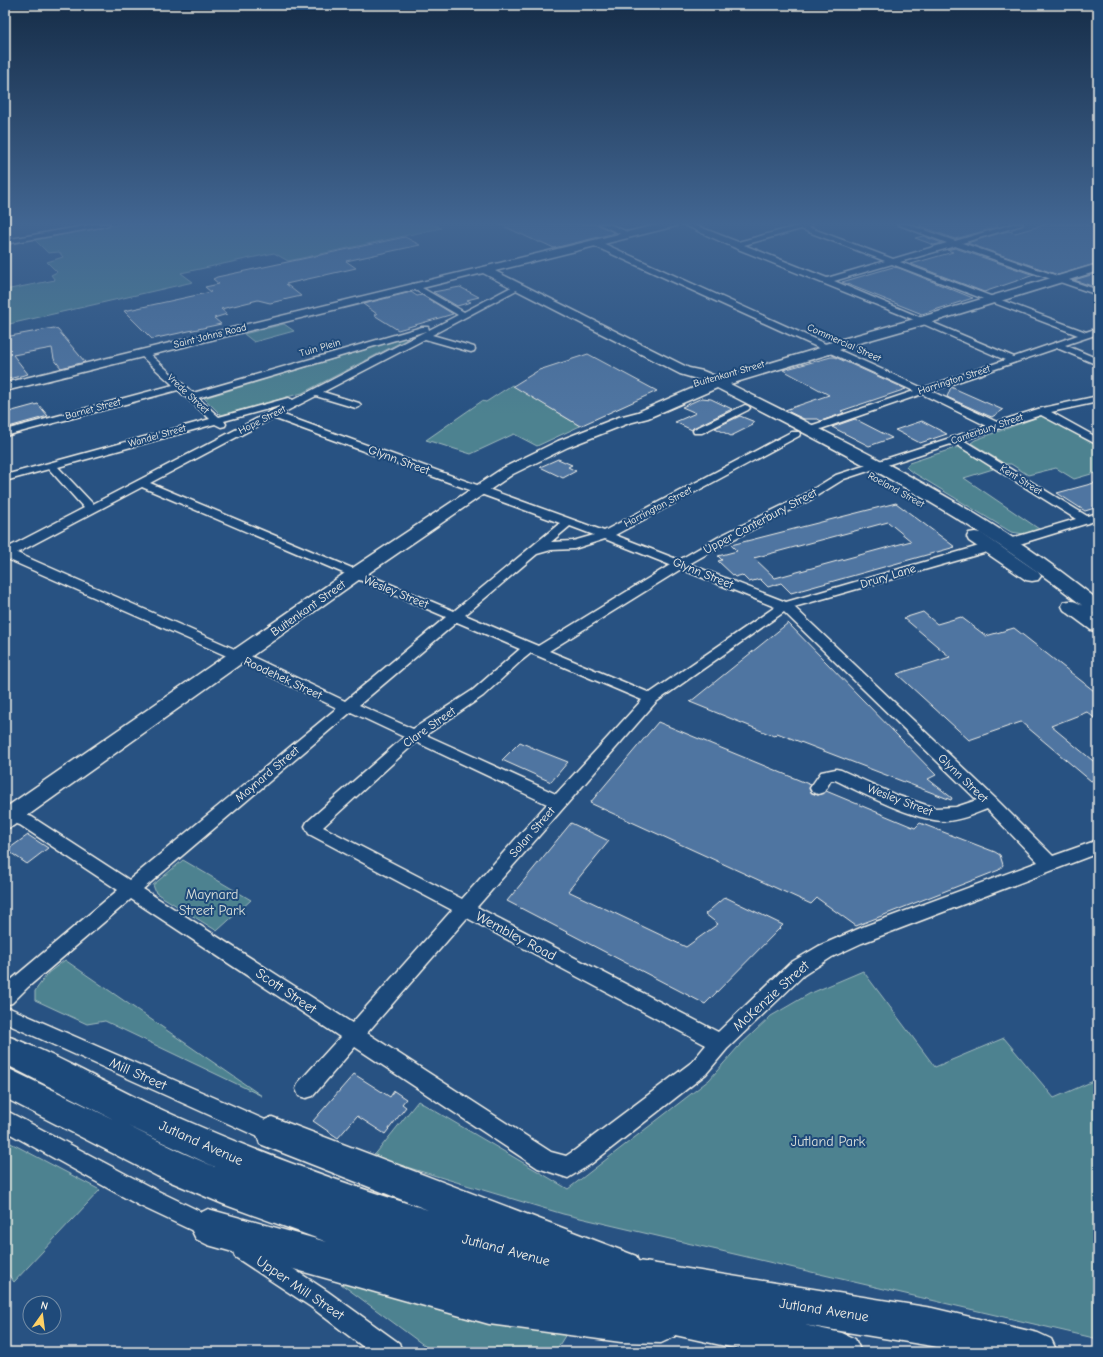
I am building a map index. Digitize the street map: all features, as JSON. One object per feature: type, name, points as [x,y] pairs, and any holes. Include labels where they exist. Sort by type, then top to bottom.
[{"type":"main road","name":"Jutland Avenue","points":[[5,1049],[134,1113],[231,1157],[293,1182],[432,1260],[504,1280],[842,1352]]},
{"type":"main road","name":"Jutland Avenue","points":[[5,1082],[169,1164],[237,1193],[362,1222],[440,1232],[583,1270],[932,1328],[1038,1352]]},
{"type":"main road","points":[[272,1132],[663,1284]]},
{"type":"main road","points":[[208,1226],[490,1305],[621,1323],[714,1325]]},
{"type":"street","name":"Hope Street","points":[[6,553],[517,287]]},
{"type":"street","name":"Roeland Street","points":[[523,287],[685,371],[688,377],[707,383],[811,429],[938,498],[1009,543],[1098,609]]},
{"type":"street","name":"Commercial Street","points":[[696,287],[833,347],[996,426]]},
{"type":"street","points":[[841,287],[1014,360]]},
{"type":"street","points":[[960,287],[1086,335]]},
{"type":"street","name":"Buitenkant Street","points":[[7,817],[354,575],[508,470],[534,457],[624,420],[652,403],[707,383],[922,321],[1030,287]]},
{"type":"street","points":[[1082,287],[1098,293]]},
{"type":"street","points":[[419,288],[464,315]]},
{"type":"street","name":"Saint Johns Road","points":[[5,387],[144,352],[419,288]]},
{"type":"street","name":"Tuin Plein","points":[[191,397],[455,320]]},
{"type":"street","name":"Harrington Street","points":[[811,429],[1098,331]]},
{"type":"street","points":[[425,336],[471,349]]},
{"type":"street","points":[[1057,345],[1098,362]]},
{"type":"street","name":"Vrede Street","points":[[144,352],[215,420],[233,435]]},
{"type":"street","name":"Roeland Street","points":[[707,383],[745,408],[909,497],[990,547],[1041,582],[1098,626]]},
{"type":"street","name":"Barnet Street","points":[[5,433],[181,386]]},
{"type":"street","points":[[313,394],[356,405]]},
{"type":"street","name":"Wandel Street","points":[[5,478],[313,394]]},
{"type":"street","name":"Canterbury Street","points":[[862,471],[1042,411],[1098,399]]},
{"type":"street","points":[[698,431],[745,408]]},
{"type":"street","points":[[1042,411],[1098,442]]},
{"type":"street","name":"Glynn Street","points":[[273,415],[569,521],[785,606],[989,802],[1050,864]]},
{"type":"street","name":"Harrington Street","points":[[605,535],[795,434]]},
{"type":"street","name":"Kent Street","points":[[956,440],[1086,520]]},
{"type":"street","points":[[51,465],[73,491],[91,509]]},
{"type":"street","name":"Upper Canterbury Street","points":[[534,650],[726,538],[806,498],[840,477],[862,471]]},
{"type":"street","name":"Wesley Street","points":[[141,483],[354,575],[457,616],[651,699]]},
{"type":"street","points":[[1009,543],[1098,516]]},
{"type":"street","name":"Maynard Street","points":[[5,997],[21,981],[131,888],[457,616],[530,552],[569,521]]},
{"type":"street","name":"Maynard Street","points":[[530,552],[550,546],[574,545],[605,535]]},
{"type":"street","name":"Drury Lane","points":[[785,606],[990,547]]},
{"type":"street","name":"Roodehek Street","points":[[6,553],[337,703],[359,710],[415,735],[558,802]]},
{"type":"street","name":"Solan Street","points":[[306,1089],[558,802],[651,699],[785,606]]},
{"type":"street","name":"Clare Street","points":[[313,826],[415,735],[478,693],[516,658],[534,650]]},
{"type":"street","name":"Wesley Street","points":[[818,788],[826,776],[836,774],[908,805],[930,813],[943,815],[961,812],[989,802]]},
{"type":"street","name":"Scott Street","points":[[7,817],[26,821],[131,888],[353,1036],[546,1161],[568,1167]]},
{"type":"street","name":"Wembley Road","points":[[313,826],[315,830],[720,1043]]},
{"type":"street","name":"McKenzie Street","points":[[568,1167],[584,1157],[699,1068],[720,1043],[797,969],[810,959],[831,948],[1098,846]]},
{"type":"street","name":"Mill Street","points":[[5,1014],[272,1132]]},
{"type":"street","points":[[5,1120],[146,1198],[208,1226]]},
{"type":"street","name":"Upper Mill Street","points":[[208,1226],[319,1299],[390,1352]]},
{"type":"green space","points":[[18,287],[170,287],[5,325],[5,290]]},
{"type":"green space","points":[[284,324],[294,331],[254,342],[244,334]]},
{"type":"green space","points":[[407,337],[409,338],[302,393],[221,415],[204,398]]},
{"type":"green space","points":[[512,385],[580,426],[537,446],[514,434],[471,454],[426,440],[482,401],[486,402]]},
{"type":"green space","points":[[1041,416],[1046,417],[1097,446],[1098,472],[1074,479],[1056,468],[1028,475],[1011,464],[1005,464],[971,443],[975,440]]},
{"type":"green space","points":[[961,446],[993,469],[964,478],[1039,529],[1024,534],[1011,532],[906,467],[909,463]]},
{"type":"green space","name":"Maynard Street Park","points":[[183,860],[251,900],[217,931],[156,893],[153,885]]},
{"type":"green space","points":[[65,960],[262,1096],[105,1021],[87,1024],[35,1000],[35,991],[48,973]]},
{"type":"green space","name":"Jutland Park","points":[[863,971],[935,1067],[1004,1038],[1054,1098],[1098,1079],[1098,1339],[563,1214],[373,1157],[418,1101],[568,1189],[709,1080],[738,1047],[771,1016],[809,994]]},
{"type":"green space","points":[[5,1140],[100,1190],[14,1282],[5,1270]]},
{"type":"green space","points":[[333,1278],[574,1321],[555,1352],[433,1352]]},
{"type":"building","points":[[205,287],[290,287],[301,296],[270,303],[258,300],[221,309],[227,314],[214,318],[221,324],[152,339],[124,311],[211,292]]},
{"type":"building","points":[[461,287],[479,297],[467,300],[471,302],[457,306],[433,292]]},
{"type":"building","points":[[855,287],[947,287],[973,298],[922,314]]},
{"type":"building","points":[[972,287],[998,287],[984,292]]},
{"type":"building","points":[[411,292],[417,296],[422,295],[453,314],[398,330],[374,315],[377,314],[363,304]]},
{"type":"building","points":[[54,328],[58,330],[85,362],[61,368],[54,359],[52,348],[13,355],[28,374],[5,380],[5,337]]},
{"type":"building","points":[[588,354],[657,391],[580,426],[513,386],[539,370]]},
{"type":"building","points":[[835,357],[906,389],[841,411],[844,413],[821,421],[818,419],[804,419],[785,410],[829,395],[783,370]]},
{"type":"building","points":[[951,387],[1003,410],[992,417],[989,416],[947,397]]},
{"type":"building","points":[[702,398],[711,399],[732,409],[693,428],[692,430],[675,422],[696,413],[682,407]]},
{"type":"building","points":[[38,404],[48,416],[5,428],[5,413]]},
{"type":"building","points":[[740,416],[755,422],[751,424],[753,425],[731,436],[715,428]]},
{"type":"building","points":[[855,419],[892,438],[869,446],[832,427]]},
{"type":"building","points":[[922,421],[947,434],[920,443],[895,430]]},
{"type":"building","points":[[558,459],[572,465],[568,467],[576,471],[563,478],[540,467]]},
{"type":"building","points":[[1098,482],[1098,507],[1085,511],[1057,493]]},
{"type":"building","points":[[896,503],[955,547],[791,593],[781,583],[768,587],[760,579],[749,582],[742,575],[735,577],[718,561],[722,560],[718,556],[737,551],[731,545]],"holes":[[[888,522],[911,541],[775,578],[754,558]]]},
{"type":"building","points":[[923,612],[937,624],[961,617],[986,636],[1014,628],[1098,694],[1098,721],[1087,712],[1051,726],[1098,765],[1098,778],[1091,781],[1021,722],[969,740],[897,674],[950,657],[904,618]]},
{"type":"building","points":[[788,623],[936,775],[928,779],[952,798],[951,800],[777,733],[774,736],[690,702]]},
{"type":"building","points":[[658,722],[811,785],[809,789],[812,793],[818,795],[826,791],[915,828],[920,823],[995,852],[1000,855],[1003,865],[999,870],[856,926],[817,898],[811,904],[590,803]]},
{"type":"building","points":[[520,742],[568,762],[551,782],[502,760]]},
{"type":"building","points":[[571,823],[609,841],[568,891],[686,947],[718,924],[705,914],[725,897],[783,925],[705,1004],[507,901]]},
{"type":"building","points":[[28,835],[48,848],[27,864],[7,850]]},
{"type":"building","points":[[354,1074],[390,1097],[394,1091],[406,1099],[402,1104],[406,1107],[385,1134],[357,1116],[338,1138],[313,1121]]}]
